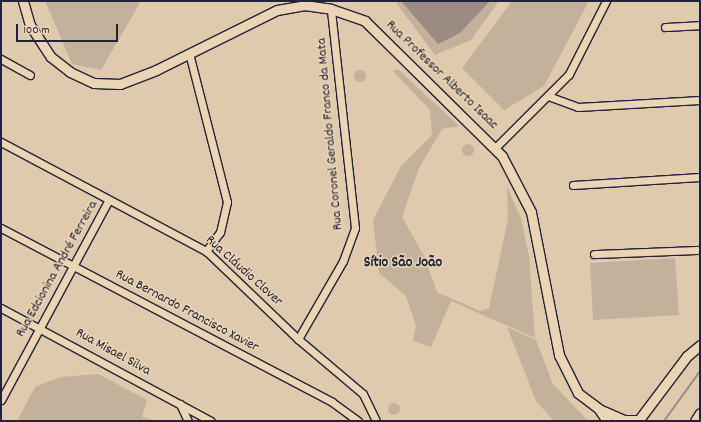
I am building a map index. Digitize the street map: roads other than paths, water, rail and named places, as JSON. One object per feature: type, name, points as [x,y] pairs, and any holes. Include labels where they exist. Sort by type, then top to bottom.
[{"type":"main road","name":"Rua Professor Alberto Isaac","points":[[23,1],[30,25],[51,57],[70,72],[94,83],[120,84],[189,53],[277,10],[304,5],[331,9],[366,20],[496,147],[532,212],[559,355],[578,393],[599,409]]},
{"type":"main road","points":[[599,409],[624,420],[638,420],[687,356],[700,345]]},
{"type":"main road","points":[[599,409],[607,421]]},
{"type":"main road","points":[[694,421],[700,413]]},
{"type":"street","points":[[496,147],[570,74],[606,1]]},
{"type":"street","name":"Rua Coronel Geraldo Franco da Mata","points":[[298,340],[343,261],[355,228],[331,9]]},
{"type":"street","points":[[665,27],[700,25]]},
{"type":"street","points":[[189,53],[228,202],[220,232],[206,250]]},
{"type":"street","points":[[1,59],[30,75]]},
{"type":"street","points":[[548,96],[578,107],[700,100]]},
{"type":"street","name":"Rua Cláudio Clover","points":[[1,142],[108,201],[206,250],[298,340],[362,394],[376,421]]},
{"type":"street","points":[[573,185],[700,177]]},
{"type":"street","name":"Rua Edcionina André Ferreira","points":[[1,400],[3,391],[108,201]]},
{"type":"street","name":"Rua Bernardo Francisco Xavier","points":[[1,228],[332,402],[358,421]]},
{"type":"street","points":[[594,254],[700,250]]},
{"type":"street","name":"Rua Misael Silva","points":[[1,308],[39,327],[211,421]]},
{"type":"street","points":[[180,404],[188,421]]},
{"type":"waterway","points":[[664,421],[700,371]]},
{"type":"district","name":"Sítio São João","points":[[403,264]]}]
